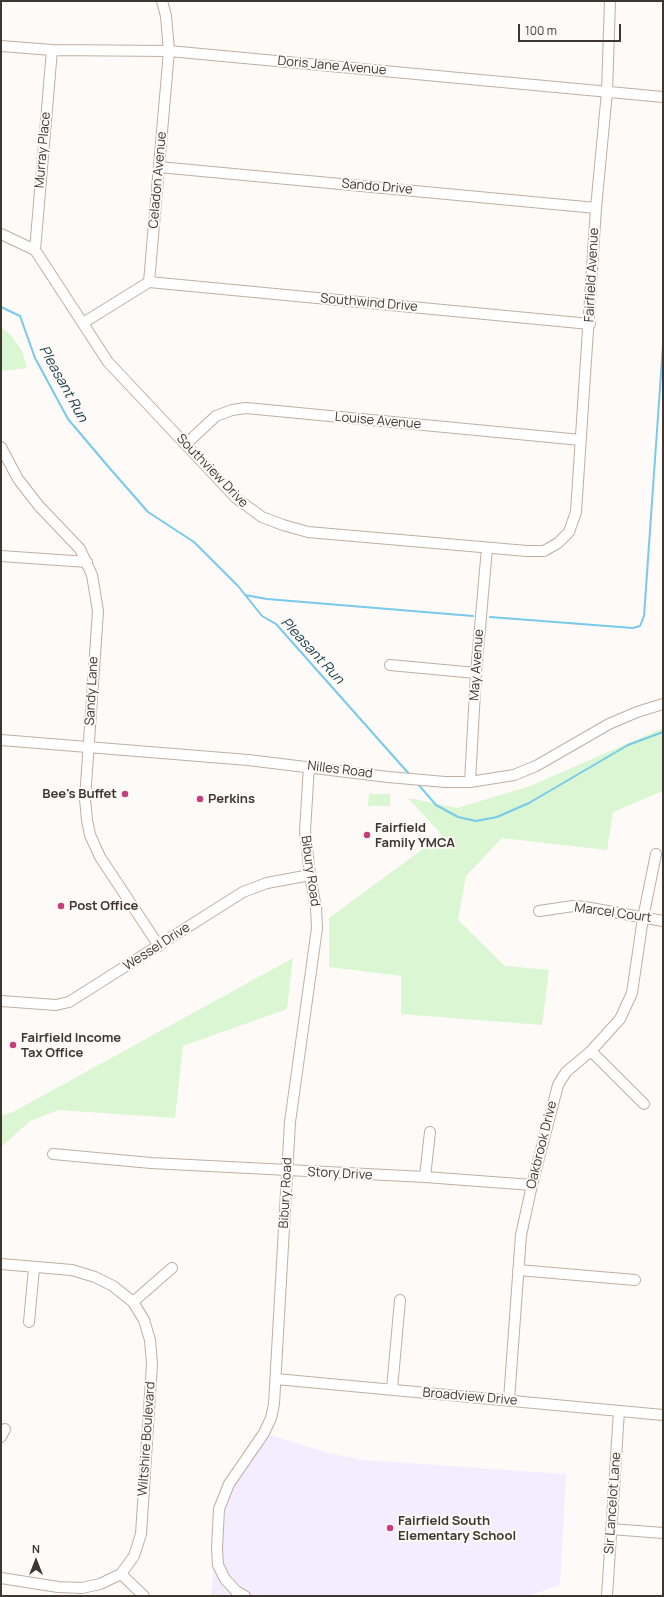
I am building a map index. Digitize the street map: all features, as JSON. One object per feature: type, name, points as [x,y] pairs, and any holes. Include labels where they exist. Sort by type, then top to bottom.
[{"type":"street","name":"Celadon Avenue","points":[[149,282],[168,51],[166,16],[162,1]]},
{"type":"street","name":"Fairfield Avenue","points":[[558,543],[569,532],[576,512],[590,324],[596,208],[606,92],[610,1]]},
{"type":"street","name":"Doris Jane Avenue","points":[[1,46],[52,50],[168,51],[663,97]]},
{"type":"street","name":"Murray Place","points":[[35,250],[52,50]]},
{"type":"street","name":"Sando Drive","points":[[159,167],[596,208]]},
{"type":"street","points":[[1,234],[35,250]]},
{"type":"street","name":"Southview Drive","points":[[35,250],[108,362],[246,506],[262,517],[308,532],[486,548],[544,551],[558,543]]},
{"type":"street","points":[[83,323],[149,282]]},
{"type":"street","name":"Southwind Drive","points":[[149,282],[590,324]]},
{"type":"street","name":"Louise Avenue","points":[[186,444],[216,416],[232,410],[246,408],[581,440]]},
{"type":"street","name":"Sandy Lane","points":[[1,447],[18,478],[39,506],[80,550],[87,562],[95,584],[98,611],[85,807],[90,835],[106,866],[159,946]]},
{"type":"street","name":"May Avenue","points":[[470,782],[476,673],[486,548]]},
{"type":"street","points":[[1,556],[87,562]]},
{"type":"street","points":[[390,666],[476,673]]},
{"type":"street","name":"Nilles Road","points":[[1,740],[309,766],[388,777],[445,782],[470,782],[500,778],[525,770],[575,744],[609,724],[637,712],[663,704]]},
{"type":"street","name":"Bibury Road","points":[[245,1596],[236,1591],[225,1579],[218,1565],[216,1548],[219,1508],[229,1484],[264,1433],[271,1418],[276,1379],[290,1122],[317,928],[316,908],[310,875],[305,831],[309,766]]},
{"type":"street","name":"Oakbrook Drive","points":[[509,1400],[521,1235],[532,1185],[558,1085],[566,1072],[591,1051],[620,1019],[632,993],[643,918],[656,854]]},
{"type":"street","name":"Wessel Drive","points":[[1,1001],[56,1005],[69,1002],[243,892],[267,882],[310,875]]},
{"type":"street","name":"Marcel Court","points":[[539,911],[573,906],[663,921]]},
{"type":"street","points":[[591,1051],[644,1104]]},
{"type":"street","points":[[425,1177],[430,1132]]},
{"type":"street","name":"Story Drive","points":[[53,1154],[151,1163],[425,1177],[532,1185]]},
{"type":"street","name":"Wiltshire Boulevard","points":[[1,1264],[34,1268],[72,1270],[95,1277],[113,1286],[133,1302],[144,1320],[150,1340],[152,1364],[141,1534],[134,1556],[121,1574]]},
{"type":"street","points":[[29,1322],[34,1268]]},
{"type":"street","points":[[133,1302],[172,1268]]},
{"type":"street","points":[[518,1270],[635,1280]]},
{"type":"street","points":[[392,1389],[400,1300]]},
{"type":"street","name":"Broadview Drive","points":[[276,1379],[663,1414]]},
{"type":"street","name":"Sir Lancelot Lane","points":[[607,1596],[619,1411]]},
{"type":"street","points":[[611,1529],[663,1533]]},
{"type":"street","points":[[1,1578],[58,1587],[82,1588],[100,1584],[121,1574],[144,1596]]},
{"type":"shaded area","name":"Fairfield South Elementary School","points":[[264,1433],[328,1453],[364,1460],[566,1474],[560,1585],[528,1596],[211,1596],[219,1509]]},
{"type":"green space","points":[[1,327],[11,335],[22,351],[27,368],[1,371]]},
{"type":"green space","points":[[663,728],[663,791],[613,812],[607,850],[502,838],[466,876],[458,920],[505,966],[549,970],[542,1025],[401,1014],[401,976],[329,967],[329,918],[442,835],[408,798],[457,808],[530,786]]},
{"type":"green space","points":[[369,794],[390,794],[390,806],[368,806]]},
{"type":"green space","points":[[293,958],[287,1009],[183,1046],[175,1118],[59,1110],[30,1121],[1,1147],[1,1116],[13,1112]]},
{"type":"waterway","name":"Pleasant Run","points":[[1,307],[20,316],[35,358],[68,419],[106,464],[148,512],[194,542],[238,586],[262,616],[276,624],[410,775]]},
{"type":"waterway","points":[[490,617],[633,628],[640,626],[644,616],[663,345]]},
{"type":"waterway","points":[[245,595],[267,599],[473,616]]},
{"type":"waterway","name":"Pleasant Run","points":[[417,783],[436,805],[458,817],[476,821],[497,817],[529,803],[628,745],[663,732]]},
{"type":"place","name":"Bee's Buffet","points":[[125,794]]},
{"type":"place","name":"Perkins","points":[[200,799]]},
{"type":"place","name":"Fairfield Family YMCA","points":[[367,835]]},
{"type":"place","name":"Post Office","points":[[61,906]]},
{"type":"place","name":"Fairfield Income Tax Office","points":[[13,1045]]},
{"type":"place","name":"Fairfield South Elementary School","points":[[390,1528]]}]
